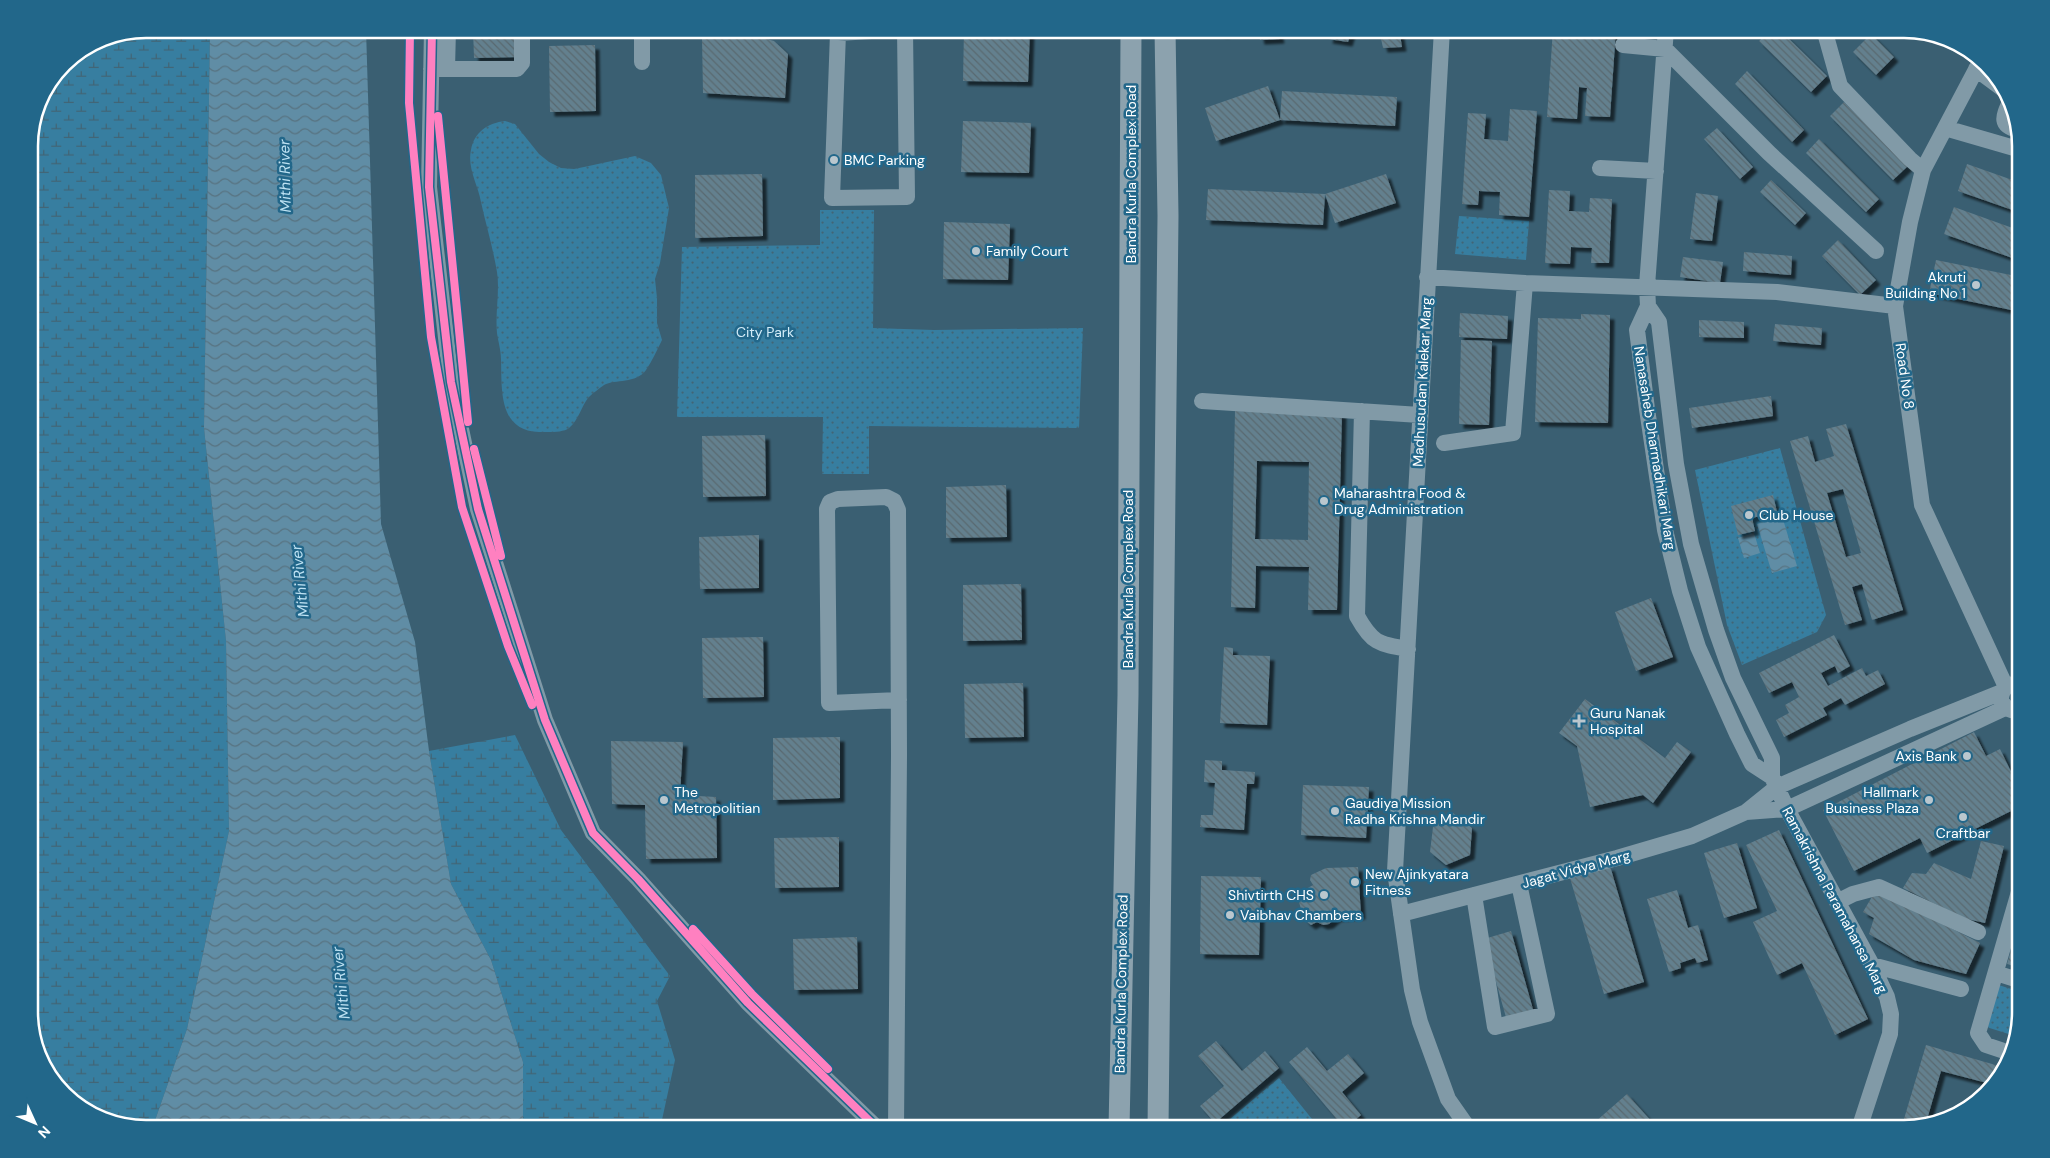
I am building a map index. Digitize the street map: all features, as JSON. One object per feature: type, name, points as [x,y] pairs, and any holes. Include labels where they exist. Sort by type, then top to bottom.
[{"type":"main road","name":"Bandra Kurla Complex Road","points":[[1119,1120],[1128,695],[1131,38]]},
{"type":"main road","points":[[1158,1120],[1168,216],[1165,38]]},
{"type":"street","points":[[432,38],[429,188],[452,382],[478,509],[545,720],[593,833],[753,1009],[869,1120]]},
{"type":"street","points":[[447,69],[448,38]]},
{"type":"street","points":[[431,69],[517,69],[522,63],[522,38]]},
{"type":"street","points":[[642,38],[642,62]]},
{"type":"street","points":[[838,38],[832,198],[906,198],[905,38]]},
{"type":"street","name":"Madhusudan Kalekar Marg","points":[[1441,38],[1395,871],[1412,990],[1420,1022],[1448,1099],[1463,1120]]},
{"type":"street","name":"Nanasaheb Dharmadhikari Marg","points":[[1666,38],[1647,286],[1648,306],[1637,330],[1646,410],[1664,530],[1680,591],[1701,653],[1752,764],[1774,782]]},
{"type":"street","points":[[1827,38],[1840,86],[1910,159],[1924,170]]},
{"type":"street","points":[[1623,45],[1665,49],[1769,153],[1876,251]]},
{"type":"street","name":"Road No 8","points":[[1977,66],[1924,170],[1910,222],[1895,306],[1922,505],[2012,690]]},
{"type":"street","points":[[2006,110],[2004,115],[2005,123],[2010,128]]},
{"type":"street","points":[[1945,128],[2012,147]]},
{"type":"street","points":[[1600,168],[1656,171]]},
{"type":"street","points":[[1428,277],[1525,283],[1777,292],[1895,306]]},
{"type":"street","points":[[1444,443],[1513,433],[1525,283]]},
{"type":"street","name":"Nanasaheb Dharmadhikari Marg","points":[[1648,306],[1660,322],[1676,464],[1691,544],[1733,678],[1772,758],[1774,782]]},
{"type":"street","points":[[1202,401],[1420,415]]},
{"type":"street","points":[[1646,410],[1669,404]]},
{"type":"street","points":[[1362,411],[1357,616],[1367,634],[1384,645],[1408,649]]},
{"type":"street","points":[[896,1120],[899,700],[898,510],[894,501],[886,497],[838,499],[830,502],[827,509],[829,703],[899,700]]},
{"type":"street","points":[[1701,653],[1722,645]]},
{"type":"street","points":[[1746,812],[1774,782],[1910,729],[2012,697]]},
{"type":"street","points":[[1746,812],[1787,809],[2012,697]]},
{"type":"street","name":"Ramakrishna Paramahansa Marg","points":[[1774,782],[1872,965],[1887,997],[1891,1014],[1890,1034],[1862,1120]]},
{"type":"street","name":"Jagat Vidya Marg","points":[[1401,914],[1617,858],[1692,836],[1746,812]]},
{"type":"street","points":[[1474,895],[1495,1027],[1547,1014],[1519,884]]},
{"type":"street","points":[[1837,902],[1853,894],[1879,887],[1978,932]]},
{"type":"street","points":[[2005,1051],[1986,1045],[1978,1034],[2012,917]]},
{"type":"street","points":[[1872,965],[1961,989]]},
{"type":"street","points":[[1996,973],[2012,978]]},
{"type":"green space","points":[[139,38],[210,38],[204,428],[226,641],[229,831],[187,1029],[155,1120],[132,1120],[118,1117],[92,1106],[74,1094],[64,1084],[43,1047],[38,1019],[38,132],[41,118],[52,92],[74,64],[111,43]]},
{"type":"green space","points":[[505,121],[515,124],[539,154],[561,168],[574,169],[635,156],[651,163],[661,175],[669,208],[660,263],[655,279],[657,323],[662,340],[648,367],[642,374],[631,379],[604,385],[589,397],[578,417],[566,430],[539,432],[526,430],[516,424],[509,416],[505,406],[497,333],[497,272],[470,157],[475,138],[479,133],[488,126]]},
{"type":"green space","name":"City Park","points":[[820,210],[874,210],[873,328],[934,330],[1083,328],[1079,428],[869,426],[869,474],[822,474],[823,417],[677,417],[682,247],[820,245]]},
{"type":"green space","points":[[1459,216],[1529,221],[1526,260],[1455,254]]},
{"type":"green space","points":[[1780,448],[1826,615],[1817,632],[1742,665],[1727,625],[1695,470]]},
{"type":"green space","points":[[515,735],[561,830],[670,976],[657,1001],[675,1060],[662,1120],[523,1120],[523,1062],[491,960],[451,884],[429,751]]},
{"type":"green space","points":[[1992,983],[2012,989],[2010,1034],[1980,1025]]},
{"type":"green space","points":[[1279,1078],[1313,1120],[1229,1120]]},
{"type":"water","name":"Mithi River","points":[[210,38],[366,38],[381,524],[415,642],[429,751],[451,884],[491,960],[523,1062],[523,1120],[155,1120],[187,1029],[229,831],[226,641],[204,428]]},
{"type":"water","points":[[1782,516],[1797,566],[1772,573],[1757,524]]},
{"type":"water","points":[[1754,533],[1760,553],[1744,558],[1738,538]]},
{"type":"building","points":[[473,38],[518,38],[519,57],[474,58]]},
{"type":"building","points":[[702,38],[764,38],[774,41],[788,54],[785,98],[703,93]]},
{"type":"building","points":[[964,38],[1030,38],[1028,82],[963,81]]},
{"type":"building","points":[[1260,38],[1280,39],[1260,40]]},
{"type":"building","points":[[1328,38],[1349,38],[1348,42]]},
{"type":"building","points":[[1381,38],[1400,38],[1402,47],[1383,48]]},
{"type":"building","points":[[1552,38],[1615,38],[1610,117],[1585,116],[1587,88],[1579,87],[1577,119],[1547,117]]},
{"type":"building","points":[[1762,38],[1788,38],[1827,76],[1811,92],[1759,41]]},
{"type":"building","points":[[1867,38],[1875,38],[1894,57],[1876,75],[1853,52]]},
{"type":"building","points":[[595,45],[596,111],[550,112],[549,46]]},
{"type":"building","points":[[1747,71],[1804,130],[1792,142],[1735,84]]},
{"type":"building","points":[[1268,86],[1280,120],[1216,141],[1205,108]]},
{"type":"building","points":[[1282,91],[1397,97],[1395,126],[1280,120]]},
{"type":"building","points":[[1844,102],[1908,166],[1893,180],[1830,116]]},
{"type":"building","points":[[1510,109],[1537,111],[1529,217],[1499,215],[1500,192],[1479,191],[1478,205],[1462,204],[1468,113],[1486,114],[1484,139],[1508,141]]},
{"type":"building","points":[[963,121],[1031,123],[1029,173],[961,172]]},
{"type":"building","points":[[1717,128],[1753,167],[1740,179],[1704,139]]},
{"type":"building","points":[[1819,139],[1879,199],[1866,212],[1806,153]]},
{"type":"building","points":[[1967,164],[2012,180],[2012,210],[1958,191]]},
{"type":"building","points":[[762,174],[763,236],[695,238],[695,175]]},
{"type":"building","points":[[1386,174],[1396,203],[1335,223],[1325,194]]},
{"type":"building","points":[[1771,180],[1806,213],[1795,225],[1760,192]]},
{"type":"building","points":[[1208,189],[1325,194],[1323,225],[1206,220]]},
{"type":"building","points":[[1549,190],[1570,191],[1569,211],[1589,212],[1590,198],[1612,199],[1609,263],[1591,263],[1592,248],[1571,247],[1570,264],[1545,263]]},
{"type":"building","points":[[1696,193],[1718,196],[1712,241],[1690,239]]},
{"type":"building","name":"Akruti Building No 1","points":[[1954,207],[2012,228],[2012,258],[1944,234]]},
{"type":"building","name":"Family Court","points":[[944,222],[1010,224],[1008,280],[943,279]]},
{"type":"building","points":[[1838,240],[1876,280],[1860,295],[1822,256]]},
{"type":"building","points":[[1744,252],[1792,256],[1791,275],[1743,271]]},
{"type":"building","points":[[1683,257],[1723,262],[1720,283],[1680,277]]},
{"type":"building","name":"Akruti Building No 1","points":[[1936,260],[2012,275],[2012,310],[1929,293]]},
{"type":"building","points":[[1460,313],[1508,316],[1507,339],[1459,337]]},
{"type":"building","points":[[1581,314],[1610,315],[1608,423],[1535,422],[1538,318],[1581,319]]},
{"type":"building","points":[[1699,320],[1744,322],[1744,338],[1699,337]]},
{"type":"building","points":[[1775,324],[1822,328],[1821,345],[1773,341]]},
{"type":"building","points":[[1461,340],[1492,341],[1489,425],[1459,424]]},
{"type":"building","points":[[1771,396],[1773,416],[1692,428],[1689,408]]},
{"type":"building","name":"Maharashtra Food & Drug Administration","points":[[1235,411],[1342,413],[1337,610],[1308,610],[1309,567],[1256,566],[1255,608],[1231,607]],"holes":[[[1257,461],[1309,462],[1308,540],[1255,539]]]},
{"type":"building","points":[[1846,424],[1903,610],[1872,620],[1862,584],[1852,587],[1862,620],[1845,625],[1790,441],[1808,436],[1815,462],[1834,456],[1826,429]],"holes":[[[1843,489],[1861,553],[1846,557],[1827,493]]]},
{"type":"building","points":[[765,435],[766,496],[703,497],[702,436]]},
{"type":"building","points":[[1006,485],[1007,537],[946,538],[946,487]]},
{"type":"building","name":"Club House","points":[[1773,495],[1777,512],[1752,518],[1755,531],[1738,535],[1731,506]]},
{"type":"building","points":[[759,535],[759,588],[700,589],[699,537]]},
{"type":"building","points":[[1021,584],[1022,640],[963,641],[963,585]]},
{"type":"building","points":[[1651,598],[1673,657],[1636,671],[1615,612]]},
{"type":"building","points":[[1834,635],[1850,666],[1838,673],[1835,666],[1821,673],[1828,686],[1862,668],[1866,676],[1878,670],[1885,684],[1845,705],[1841,698],[1823,708],[1827,715],[1784,737],[1776,720],[1789,713],[1785,705],[1799,697],[1792,682],[1769,693],[1759,673]]},
{"type":"building","points":[[763,637],[764,697],[703,698],[702,638]]},
{"type":"building","points":[[1224,647],[1233,648],[1233,655],[1270,656],[1267,725],[1220,723]]},
{"type":"building","points":[[1023,683],[1024,737],[965,738],[964,684]]},
{"type":"building","points":[[1585,699],[1665,758],[1677,742],[1691,752],[1653,803],[1643,795],[1590,807],[1577,746],[1559,733]]},
{"type":"building","name":"Hallmark Business Plaza","points":[[1974,732],[1986,756],[2000,749],[2012,774],[2012,810],[1927,853],[1920,838],[1854,871],[1823,810]]},
{"type":"building","points":[[840,737],[840,798],[773,800],[773,738]]},
{"type":"building","name":"The Metropolitian","points":[[611,741],[683,742],[680,795],[716,797],[717,858],[646,859],[645,805],[612,804]]},
{"type":"building","points":[[1205,760],[1222,761],[1222,770],[1255,772],[1254,784],[1247,784],[1244,830],[1200,827],[1201,815],[1213,815],[1215,783],[1204,782]]},
{"type":"building","name":"Gaudiya Mission Radha Krishna Mandir","points":[[1303,785],[1369,787],[1366,838],[1301,835]]},
{"type":"building","points":[[1453,813],[1472,828],[1470,855],[1446,865],[1430,852],[1433,827]]},
{"type":"building","points":[[1779,830],[1868,1019],[1835,1035],[1802,963],[1777,975],[1753,922],[1777,911],[1746,845]]},
{"type":"building","points":[[839,837],[839,887],[775,888],[774,838]]},
{"type":"building","points":[[1981,841],[2004,846],[1985,923],[1963,918],[1903,888],[1912,873],[1926,874],[1934,863],[1971,879]]},
{"type":"building","points":[[1737,843],[1757,908],[1724,918],[1704,853]]},
{"type":"building","points":[[1610,866],[1644,982],[1604,994],[1570,878]]},
{"type":"building","name":"Shivtirth CHS","points":[[1358,867],[1361,915],[1337,917],[1329,924],[1323,925],[1317,922],[1311,925],[1306,921],[1299,902],[1307,893],[1306,889],[1313,885],[1310,880],[1311,875],[1326,868]]},
{"type":"building","name":"Vaibhav Chambers","points":[[1201,876],[1261,877],[1259,955],[1200,954]]},
{"type":"building","points":[[1677,890],[1688,928],[1698,925],[1708,960],[1697,963],[1695,958],[1680,963],[1681,968],[1669,972],[1647,899]]},
{"type":"building","points":[[1876,890],[1980,943],[1966,974],[1914,960],[1869,934],[1874,918],[1863,912]]},
{"type":"building","points":[[1511,931],[1534,1013],[1507,1021],[1484,939]]},
{"type":"building","points":[[857,937],[858,989],[794,990],[793,939]]},
{"type":"building","points":[[2012,947],[2012,965],[2007,964]]},
{"type":"building","points":[[1216,1041],[1242,1071],[1265,1051],[1279,1068],[1218,1120],[1212,1120],[1200,1106],[1224,1086],[1198,1056]]},
{"type":"building","points":[[1926,1045],[1998,1066],[1986,1083],[1941,1071],[1927,1118],[1904,1120]]},
{"type":"building","points":[[1307,1047],[1327,1071],[1348,1054],[1364,1073],[1342,1092],[1361,1115],[1355,1120],[1337,1120],[1289,1062]]},
{"type":"building","points":[[1627,1094],[1650,1120],[1597,1120]]},
{"type":"cycle path","points":[[410,38],[409,103],[431,337],[462,507],[508,646],[532,705]]},
{"type":"cycle path","points":[[432,38],[429,187],[451,382],[478,509],[545,720],[593,833],[638,879],[748,1003],[869,1120]]},
{"type":"cycle path","points":[[438,116],[468,422]]},
{"type":"cycle path","points":[[474,449],[501,556]]},
{"type":"cycle path","points":[[693,929],[752,994],[828,1069]]},
{"type":"place","name":"BMC Parking","points":[[834,160]]},
{"type":"place","name":"Family Court","points":[[976,251]]},
{"type":"place","name":"Akruti Building No 1","points":[[1976,285]]},
{"type":"place","name":"Maharashtra Food & Drug Administration","points":[[1324,501]]},
{"type":"place","name":"Club House","points":[[1749,515]]},
{"type":"place","name":"Guru Nanak Hospital","points":[[1579,721]]},
{"type":"place","name":"Axis Bank","points":[[1967,756]]},
{"type":"place","name":"The Metropolitian","points":[[664,800]]},
{"type":"place","name":"Hallmark Business Plaza","points":[[1929,800]]},
{"type":"place","name":"Gaudiya Mission Radha Krishna Mandir","points":[[1335,811]]},
{"type":"place","name":"Craftbar","points":[[1963,817]]},
{"type":"place","name":"New Ajinkyatara Fitness","points":[[1355,882]]},
{"type":"place","name":"Shivtirth CHS","points":[[1324,895]]},
{"type":"place","name":"Vaibhav Chambers","points":[[1230,915]]}]
